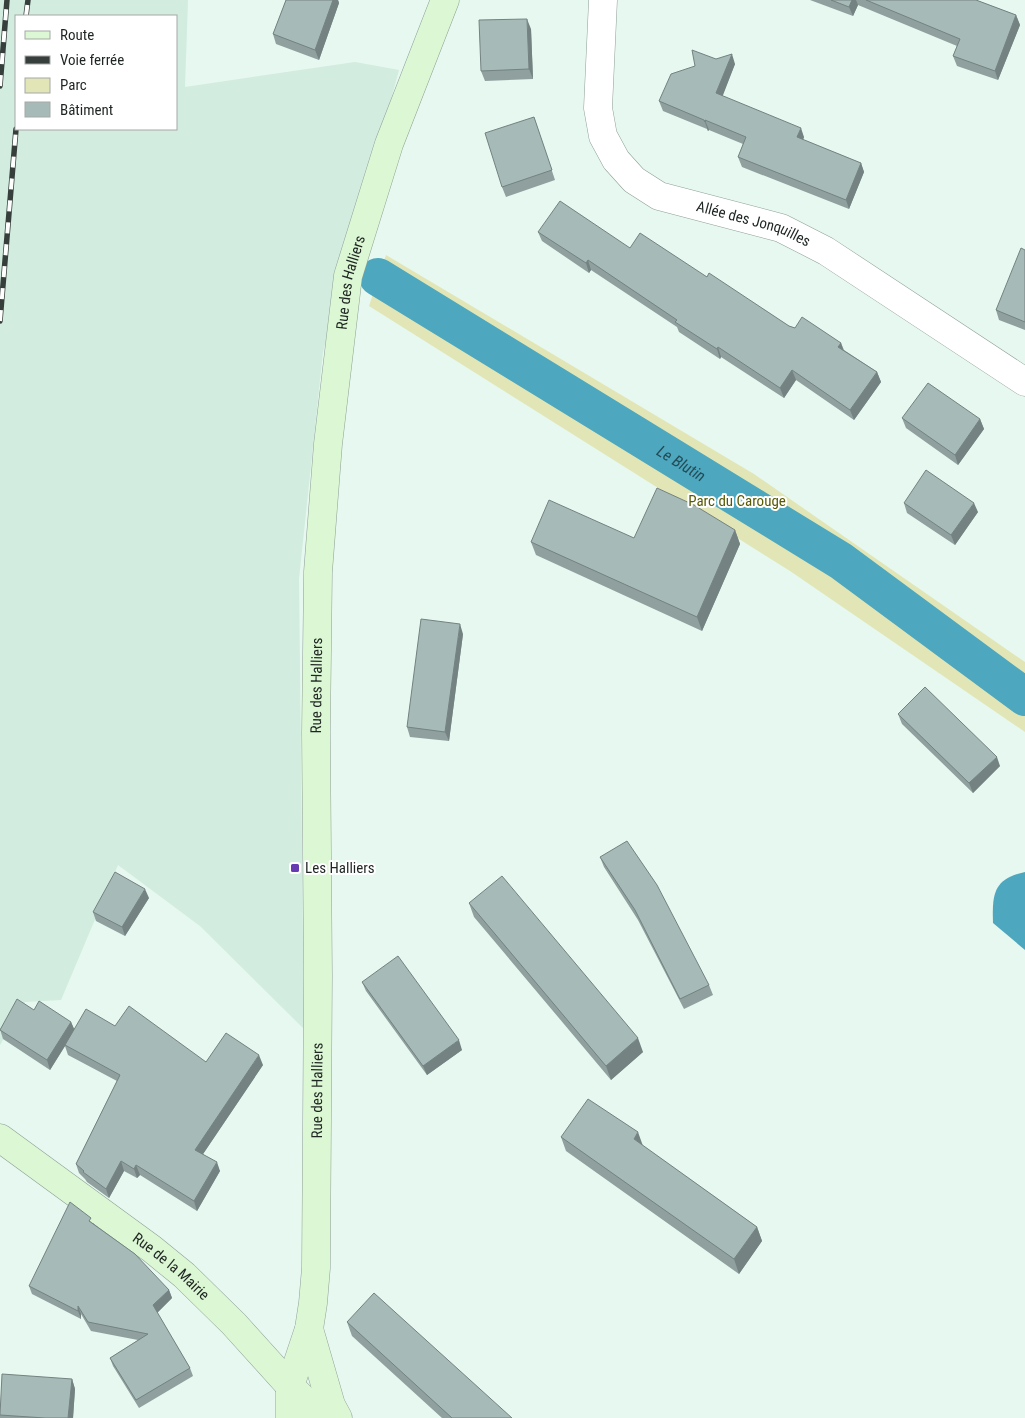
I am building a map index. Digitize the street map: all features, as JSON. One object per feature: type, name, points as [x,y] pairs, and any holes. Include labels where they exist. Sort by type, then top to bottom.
[{"type":"main road","name":"Rue des Halliers","points":[[290,1418],[290,1386],[309,1329],[316,1259],[318,967],[316,732],[318,572],[328,444],[348,276],[390,144],[445,0]]},
{"type":"main road","name":"Rue de la Mairie","points":[[0,1138],[152,1249],[184,1275],[234,1324],[322,1418]]},
{"type":"main road","points":[[309,1329],[331,1405],[338,1418]]},
{"type":"street","name":"Allée des Jonquilles","points":[[602,0],[598,108],[603,136],[616,160],[634,180],[659,196],[782,228],[826,251],[1025,382]]},
{"type":"shaded area","points":[[0,0],[188,0],[185,87],[355,62],[399,70],[323,352],[299,579],[304,1029],[200,926],[118,865],[61,1000],[25,1002],[0,1045]]},
{"type":"green space","name":"Parc du Carouge","points":[[386,255],[754,474],[1025,662],[1025,732],[790,571],[369,306]]},
{"type":"water","points":[[1025,872],[1025,950],[993,923],[993,903],[1001,883]]},
{"type":"building","points":[[286,0],[333,0],[315,50],[273,34]]},
{"type":"building","points":[[831,0],[852,0],[849,7]]},
{"type":"building","points":[[866,0],[976,0],[1016,15],[995,71],[953,56],[960,39]]},
{"type":"building","points":[[527,19],[529,69],[481,71],[479,20]]},
{"type":"building","points":[[692,50],[716,59],[732,54],[716,93],[801,128],[797,137],[861,163],[846,200],[738,157],[746,137],[705,120],[705,122],[659,101],[671,74],[695,66]]},
{"type":"building","points":[[534,117],[552,170],[502,187],[485,133]]},
{"type":"building","points":[[560,201],[630,248],[640,233],[707,277],[709,273],[789,326],[795,328],[802,317],[841,343],[838,347],[877,372],[850,410],[792,370],[780,388],[718,347],[717,349],[675,322],[677,320],[588,260],[586,263],[538,232]]},
{"type":"building","points":[[1021,248],[1025,250],[1025,322],[996,310]]},
{"type":"building","points":[[928,383],[980,419],[955,455],[902,418]]},
{"type":"building","points":[[926,470],[974,503],[951,535],[904,503]]},
{"type":"building","points":[[657,488],[694,505],[735,530],[697,617],[531,542],[549,500],[634,538]]},
{"type":"building","points":[[421,619],[460,624],[445,732],[407,727]]},
{"type":"building","points":[[925,687],[997,757],[969,783],[898,714]]},
{"type":"building","points":[[627,841],[657,885],[709,985],[680,999],[635,910],[600,857]]},
{"type":"building","points":[[115,872],[145,889],[122,927],[93,912]]},
{"type":"building","points":[[502,876],[638,1038],[606,1066],[469,903]]},
{"type":"building","points":[[398,956],[459,1040],[423,1066],[362,982]]},
{"type":"building","points":[[17,999],[34,1010],[39,1001],[71,1022],[47,1060],[0,1030]]},
{"type":"building","points":[[129,1006],[206,1062],[226,1033],[259,1055],[195,1150],[217,1162],[194,1201],[136,1165],[134,1169],[121,1161],[106,1189],[83,1172],[76,1164],[120,1075],[65,1045],[86,1009],[115,1026]]},
{"type":"building","points":[[588,1099],[638,1132],[634,1139],[757,1227],[734,1259],[561,1137]]},
{"type":"building","points":[[70,1202],[91,1218],[89,1221],[135,1254],[169,1290],[153,1305],[190,1368],[136,1400],[110,1358],[148,1334],[88,1322],[78,1306],[78,1311],[29,1286]]},
{"type":"building","points":[[374,1293],[512,1418],[452,1418],[347,1322]]},
{"type":"building","points":[[2,1374],[72,1379],[68,1418],[0,1415]]},
{"type":"waterway","name":"Le Blutin","points":[[378,277],[841,561],[1025,697]]},
{"type":"railway","points":[[0,86],[7,0]]},
{"type":"railway","points":[[26,15],[28,0]]},
{"type":"railway","points":[[0,321],[16,130]]},
{"type":"place","name":"Les Halliers","points":[[295,868]]}]
